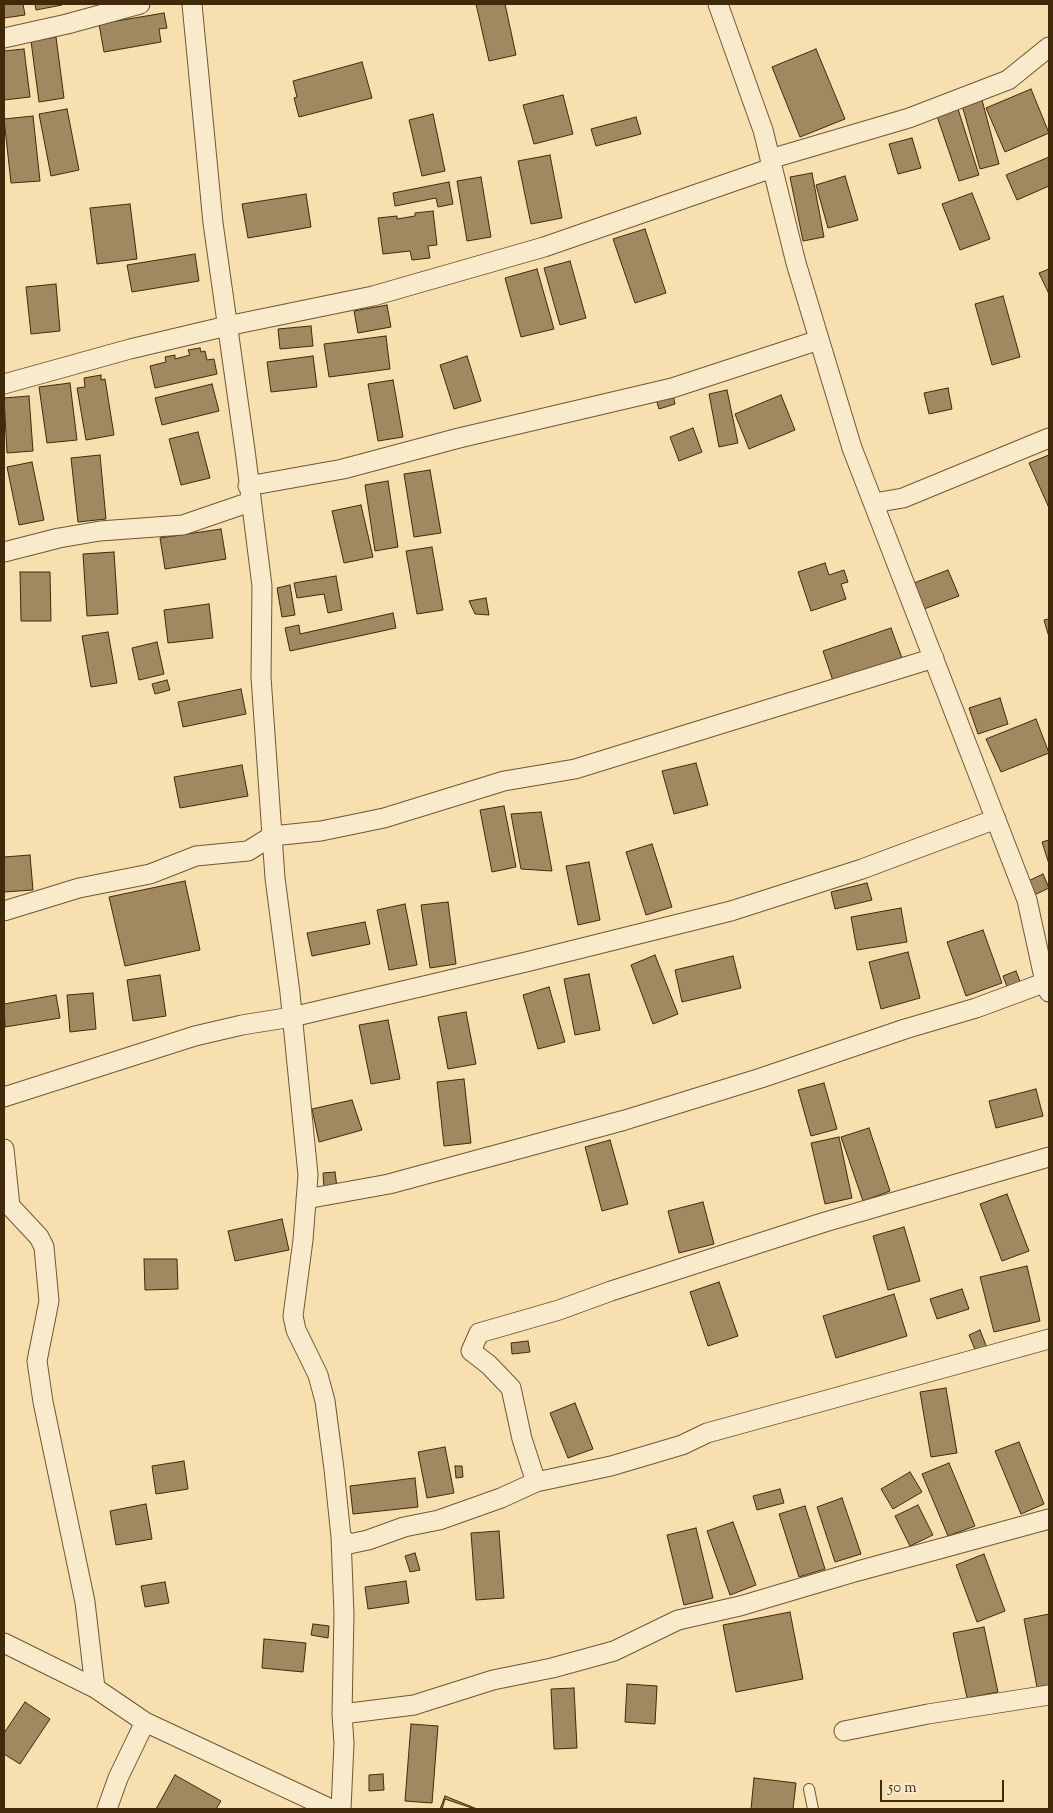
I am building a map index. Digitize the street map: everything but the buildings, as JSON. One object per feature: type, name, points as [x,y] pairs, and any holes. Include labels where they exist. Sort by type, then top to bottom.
[{"type":"street","points":[[4,38],[67,24],[140,4]]},
{"type":"street","points":[[192,4],[213,223],[262,586],[261,677],[275,878],[292,1017],[308,1175],[303,1240],[293,1316],[296,1330],[318,1375],[324,1401],[334,1469],[340,1537],[344,1614],[342,1714],[344,1743],[341,1809]]},
{"type":"street","points":[[306,1199],[389,1184],[625,1120],[1048,985],[1027,900],[852,448],[796,263],[762,130],[718,4]]},
{"type":"street","points":[[4,384],[130,349],[227,326],[373,296],[544,247],[771,163],[909,118],[1008,80],[1049,47]]},
{"type":"street","points":[[4,552],[59,538],[100,531],[183,525],[249,494],[459,438],[672,388],[819,340]]},
{"type":"street","points":[[874,503],[903,498],[1049,438]]},
{"type":"street","points":[[4,912],[79,888],[150,874],[196,856],[248,851],[272,836],[321,831],[384,818],[504,781],[575,768],[934,658]]},
{"type":"street","points":[[4,1097],[195,1036],[242,1025],[292,1017],[731,912],[862,869],[996,819]]},
{"type":"street","points":[[4,1149],[10,1206],[39,1237],[44,1247],[49,1301],[37,1361],[43,1402],[85,1602],[95,1688]]},
{"type":"street","points":[[536,1482],[522,1439],[511,1388],[489,1365],[471,1351],[479,1333],[559,1310],[611,1291],[825,1222],[1049,1157]]},
{"type":"street","points":[[340,1537],[349,1544],[368,1540],[404,1527],[439,1520],[501,1498],[536,1482],[642,1458],[682,1445],[708,1433],[1049,1339]]},
{"type":"street","points":[[342,1714],[414,1705],[493,1680],[552,1668],[614,1651],[678,1620],[740,1606],[1049,1519]]},
{"type":"street","points":[[4,1642],[95,1688],[145,1722],[331,1809]]},
{"type":"street","points":[[844,1731],[928,1714],[1049,1695]]},
{"type":"street","points":[[107,1809],[118,1778],[145,1722]]},
{"type":"lane","points":[[809,1789],[813,1809]]}]
